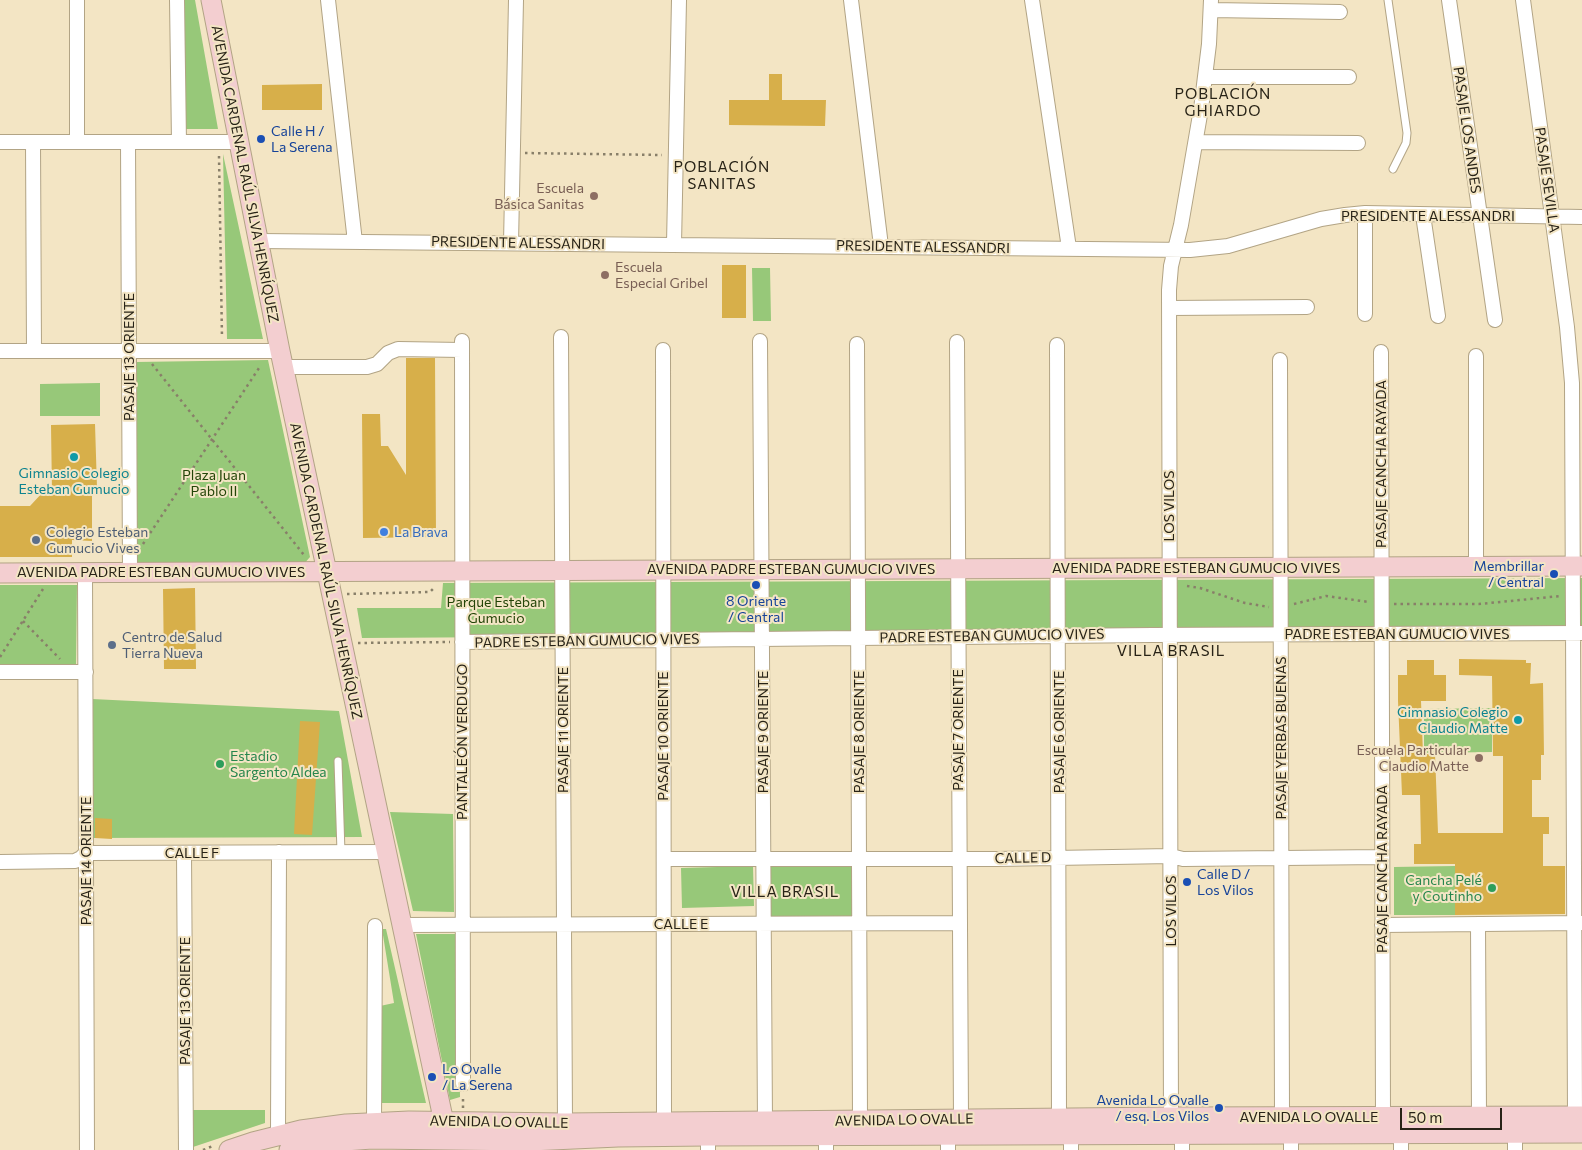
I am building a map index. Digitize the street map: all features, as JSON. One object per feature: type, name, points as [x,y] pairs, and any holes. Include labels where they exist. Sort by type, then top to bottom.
[{"type":"main road","name":"AVENIDA CARDENAL RAÚL SILVA HENRÍQUEZ","points":[[211,0],[258,241],[278,356],[321,571],[387,852],[445,1121],[448,1145]]},
{"type":"main road","name":"AVENIDA PADRE ESTEBAN GUMUCIO VIVES","points":[[0,573],[85,572],[130,568],[321,571],[1577,566]]},
{"type":"main road","name":"AVENIDA LO OVALLE","points":[[230,1150],[278,1134],[323,1126],[374,1122],[765,1122],[1171,1117],[1478,1116],[1515,1133],[1578,1116]]},
{"type":"main road","name":"AVENIDA LO OVALLE","points":[[289,1150],[318,1144],[387,1138],[448,1145],[530,1141],[590,1144],[1071,1143],[1178,1140],[1401,1142],[1515,1133],[1582,1133]]},
{"type":"street","points":[[77,0],[78,142]]},
{"type":"street","points":[[177,0],[179,142]]},
{"type":"street","points":[[328,0],[355,242]]},
{"type":"street","points":[[510,243],[516,0]]},
{"type":"street","points":[[674,244],[679,0]]},
{"type":"street","points":[[851,0],[880,246]]},
{"type":"street","points":[[1032,0],[1069,248]]},
{"type":"street","name":"PASAJE LOS ANDES","points":[[1449,0],[1495,320]]},
{"type":"street","name":"PASAJE SEVILLA","points":[[1523,0],[1570,361],[1577,566],[1578,1116]]},
{"type":"street","points":[[1211,5],[1340,12]]},
{"type":"street","name":"LOS VILOS","points":[[1178,1140],[1171,1117],[1169,308],[1170,278],[1196,142],[1206,77],[1211,5]]},
{"type":"street","points":[[1206,77],[1350,77]]},
{"type":"street","points":[[0,142],[239,142]]},
{"type":"street","points":[[33,142],[34,351]]},
{"type":"street","name":"PASAJE 13 ORIENTE","points":[[128,142],[135,351],[130,568]]},
{"type":"street","points":[[1196,142],[1358,142]]},
{"type":"street","points":[[1365,214],[1365,314]]},
{"type":"street","name":"PRESIDENTE ALESSANDRI","points":[[258,241],[1194,250],[1228,246],[1321,219],[1345,215],[1582,217]]},
{"type":"street","points":[[1423,215],[1438,316]]},
{"type":"street","points":[[1169,308],[1307,307]]},
{"type":"street","name":"PASAJE 11 ORIENTE","points":[[560,337],[565,1123]]},
{"type":"street","name":"PASAJE 9 ORIENTE","points":[[760,341],[763,570],[765,1122]]},
{"type":"street","name":"PASAJE 7 ORIENTE","points":[[957,342],[961,1119]]},
{"type":"street","name":"PASAJE 8 ORIENTE","points":[[858,344],[860,1121]]},
{"type":"street","name":"PANTALEÓN VERDUGO","points":[[278,356],[367,367],[377,364],[388,353],[398,349],[462,345],[463,1084]]},
{"type":"street","name":"PASAJE 6 ORIENTE","points":[[1057,345],[1059,1118]]},
{"type":"street","name":"PASAJE 10 ORIENTE","points":[[663,350],[664,1122]]},
{"type":"street","points":[[0,351],[222,351],[278,356]]},
{"type":"street","name":"PASAJE CANCHA RAYADA","points":[[1381,352],[1383,1116]]},
{"type":"street","points":[[1476,356],[1476,567]]},
{"type":"street","name":"PASAJE YERBAS BUENAS","points":[[1280,360],[1282,1117]]},
{"type":"street","name":"PASAJE 14 ORIENTE","points":[[85,572],[80,672],[86,853],[88,1150]]},
{"type":"street","name":"PADRE ESTEBAN GUMUCIO VIVES","points":[[462,642],[1169,634],[1577,633]]},
{"type":"street","points":[[0,672],[80,672]]},
{"type":"street","points":[[278,1134],[279,852]]},
{"type":"street","name":"CALLE F","points":[[0,862],[75,861],[82,858],[86,853],[387,852]]},
{"type":"street","name":"PASAJE 13 ORIENTE","points":[[184,853],[186,1150]]},
{"type":"street","name":"CALLE D","points":[[664,859],[959,859],[1171,856],[1183,859],[1382,857]]},
{"type":"street","name":"CALLE E","points":[[402,925],[960,923]]},
{"type":"street","points":[[1382,925],[1578,923]]},
{"type":"street","points":[[1478,924],[1478,1116]]},
{"type":"street","points":[[374,1122],[375,926]]},
{"type":"lane","points":[[1388,0],[1407,134],[1406,143],[1393,169]]},
{"type":"lane","points":[[338,761],[341,852]]},
{"type":"path","points":[[219,142],[222,351]]},
{"type":"path","points":[[512,153],[676,156]]},
{"type":"path","points":[[135,351],[212,439],[321,571]]},
{"type":"path","points":[[130,568],[212,439],[278,356]]},
{"type":"path","points":[[0,657],[53,572]]},
{"type":"path","points":[[23,621],[80,672]]},
{"type":"path","points":[[351,643],[462,642]]},
{"type":"green space","points":[[181,0],[195,0],[218,129],[184,129]]},
{"type":"green space","points":[[223,154],[263,339],[227,339]]},
{"type":"green space","points":[[752,268],[770,268],[771,321],[753,321]]},
{"type":"green space","name":"Plaza Juan Pablo II","points":[[268,360],[310,557],[303,565],[140,568],[136,562],[136,362]]},
{"type":"green space","points":[[100,383],[100,416],[40,416],[40,384]]},
{"type":"green space","name":"Parque Esteban Gumucio","points":[[1582,578],[1582,630],[362,638],[357,608],[441,608],[443,583]]},
{"type":"green space","points":[[0,585],[77,585],[76,666],[0,666]]},
{"type":"green space","name":"Estadio Sargento Aldea","points":[[92,699],[339,711],[362,837],[91,838]]},
{"type":"green space","points":[[1492,708],[1492,752],[1424,753],[1424,709]]},
{"type":"green space","points":[[390,812],[453,814],[454,912],[413,911]]},
{"type":"green space","points":[[772,864],[849,864],[853,867],[854,914],[851,920],[773,921],[768,916],[768,868]]},
{"type":"green space","points":[[753,866],[754,906],[682,908],[681,868]]},
{"type":"green space","points":[[1455,866],[1455,915],[1394,915],[1394,867]]},
{"type":"green space","points":[[382,929],[386,929],[426,1103],[381,1103],[380,1006],[394,1003]]},
{"type":"green space","points":[[416,934],[455,934],[458,936],[460,1097],[450,1100]]},
{"type":"green space","points":[[191,1110],[265,1110],[265,1123],[190,1148]]},
{"type":"building","points":[[769,74],[782,74],[782,100],[826,100],[825,126],[729,125],[729,100],[769,100]]},
{"type":"building","points":[[322,84],[322,110],[262,110],[262,85]]},
{"type":"building","points":[[722,265],[746,265],[746,318],[722,318]]},
{"type":"building","points":[[406,358],[435,358],[436,537],[363,538],[362,414],[380,414],[381,446],[388,446],[406,475]]},
{"type":"building","points":[[95,424],[97,488],[92,488],[92,541],[72,540],[72,557],[0,557],[0,506],[30,506],[43,492],[52,493],[51,425]]},
{"type":"building","points":[[195,588],[196,669],[164,669],[163,589]]},
{"type":"building","points":[[1459,659],[1526,660],[1526,663],[1531,663],[1530,684],[1543,683],[1544,755],[1541,755],[1541,780],[1532,780],[1532,817],[1549,817],[1549,834],[1543,834],[1543,866],[1565,866],[1565,914],[1455,915],[1455,864],[1414,864],[1414,844],[1421,844],[1420,795],[1402,795],[1398,701],[1398,675],[1407,675],[1407,660],[1434,660],[1434,675],[1446,675],[1446,701],[1421,701],[1423,754],[1435,754],[1438,833],[1503,833],[1503,756],[1493,756],[1492,676],[1459,675]]},
{"type":"building","points":[[300,721],[320,722],[312,835],[294,834]]},
{"type":"building","points":[[95,818],[112,819],[112,839],[95,838]]},
{"type":"place","name":"Calle H / La Serena","points":[[261,139]]},
{"type":"place","name":"Escuela Básica Sanitas","points":[[594,196]]},
{"type":"place","name":"Escuela Especial Gribel","points":[[605,275]]},
{"type":"place","name":"Gimnasio Colegio Esteban Gumucio","points":[[74,457]]},
{"type":"place","name":"La Brava","points":[[384,532]]},
{"type":"place","name":"Colegio Esteban Gumucio Vives","points":[[36,540]]},
{"type":"place","name":"Membrillar / Central","points":[[1554,574]]},
{"type":"place","name":"8 Oriente / Central","points":[[756,585]]},
{"type":"place","name":"Centro de Salud Tierra Nueva","points":[[112,645]]},
{"type":"place","name":"Gimnasio Colegio Claudio Matte","points":[[1518,720]]},
{"type":"place","name":"Escuela Particular Claudio Matte","points":[[1479,758]]},
{"type":"place","name":"Estadio Sargento Aldea","points":[[220,764]]},
{"type":"place","name":"Calle D / Los Vilos","points":[[1187,882]]},
{"type":"place","name":"Cancha Pelé y Coutinho","points":[[1492,888]]},
{"type":"place","name":"Lo Ovalle / La Serena","points":[[432,1077]]},
{"type":"place","name":"Avenida Lo Ovalle / esq. Los Vilos","points":[[1219,1108]]},
{"type":"district","name":"POBLACIÓN GHIARDO","points":[[1223,102]]},
{"type":"district","name":"POBLACIÓN SANITAS","points":[[722,176]]},
{"type":"district","name":"VILLA BRASIL","points":[[1171,651]]},
{"type":"district","name":"VILLA BRASIL","points":[[785,892]]}]
